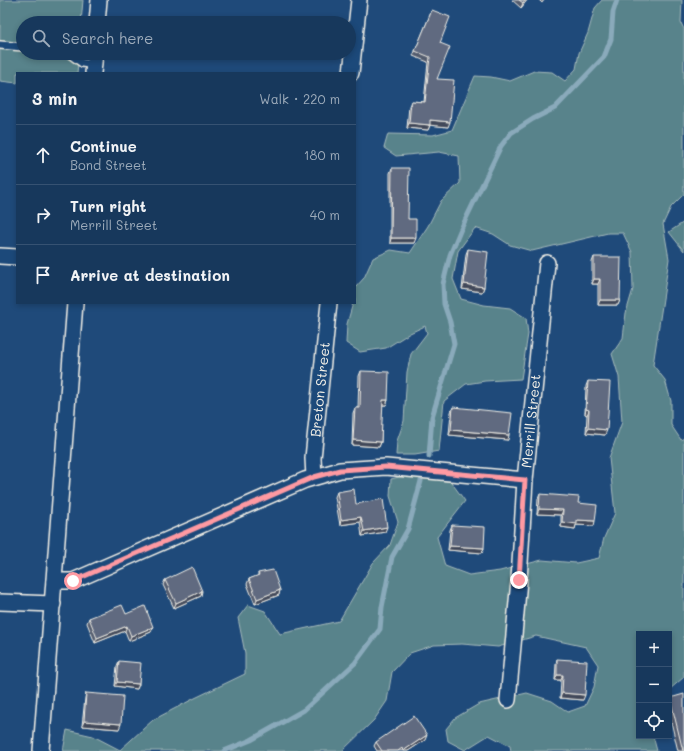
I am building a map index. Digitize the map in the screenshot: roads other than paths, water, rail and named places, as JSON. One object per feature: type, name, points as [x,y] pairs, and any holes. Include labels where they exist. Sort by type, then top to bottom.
[{"type":"street","points":[[98,16],[99,0]]},
{"type":"street","points":[[356,31],[359,0]]},
{"type":"street","points":[[352,72],[353,60]]},
{"type":"street","points":[[0,256],[16,257]]},
{"type":"street","name":"Merrill Street","points":[[508,700],[519,580],[525,480],[546,263]]},
{"type":"street","points":[[41,751],[54,604],[54,581],[75,304]]},
{"type":"street","name":"Breton Street","points":[[314,477],[314,458],[329,304]]},
{"type":"street","points":[[54,581],[73,581],[314,477],[340,470],[386,467],[525,480]]},
{"type":"street","points":[[0,602],[54,604]]},
{"type":"lane","points":[[0,45],[16,46]]},
{"type":"lane","points":[[78,60],[82,63],[94,64]]},
{"type":"waterway","points":[[429,456],[432,417],[454,344],[450,322],[444,304],[443,284],[450,255],[501,146],[511,133],[533,119],[555,108],[604,57],[611,39],[613,12],[617,0]]},
{"type":"waterway","points":[[224,751],[251,740],[304,710],[355,663],[380,629],[382,607],[392,557],[408,529],[421,481]]}]
